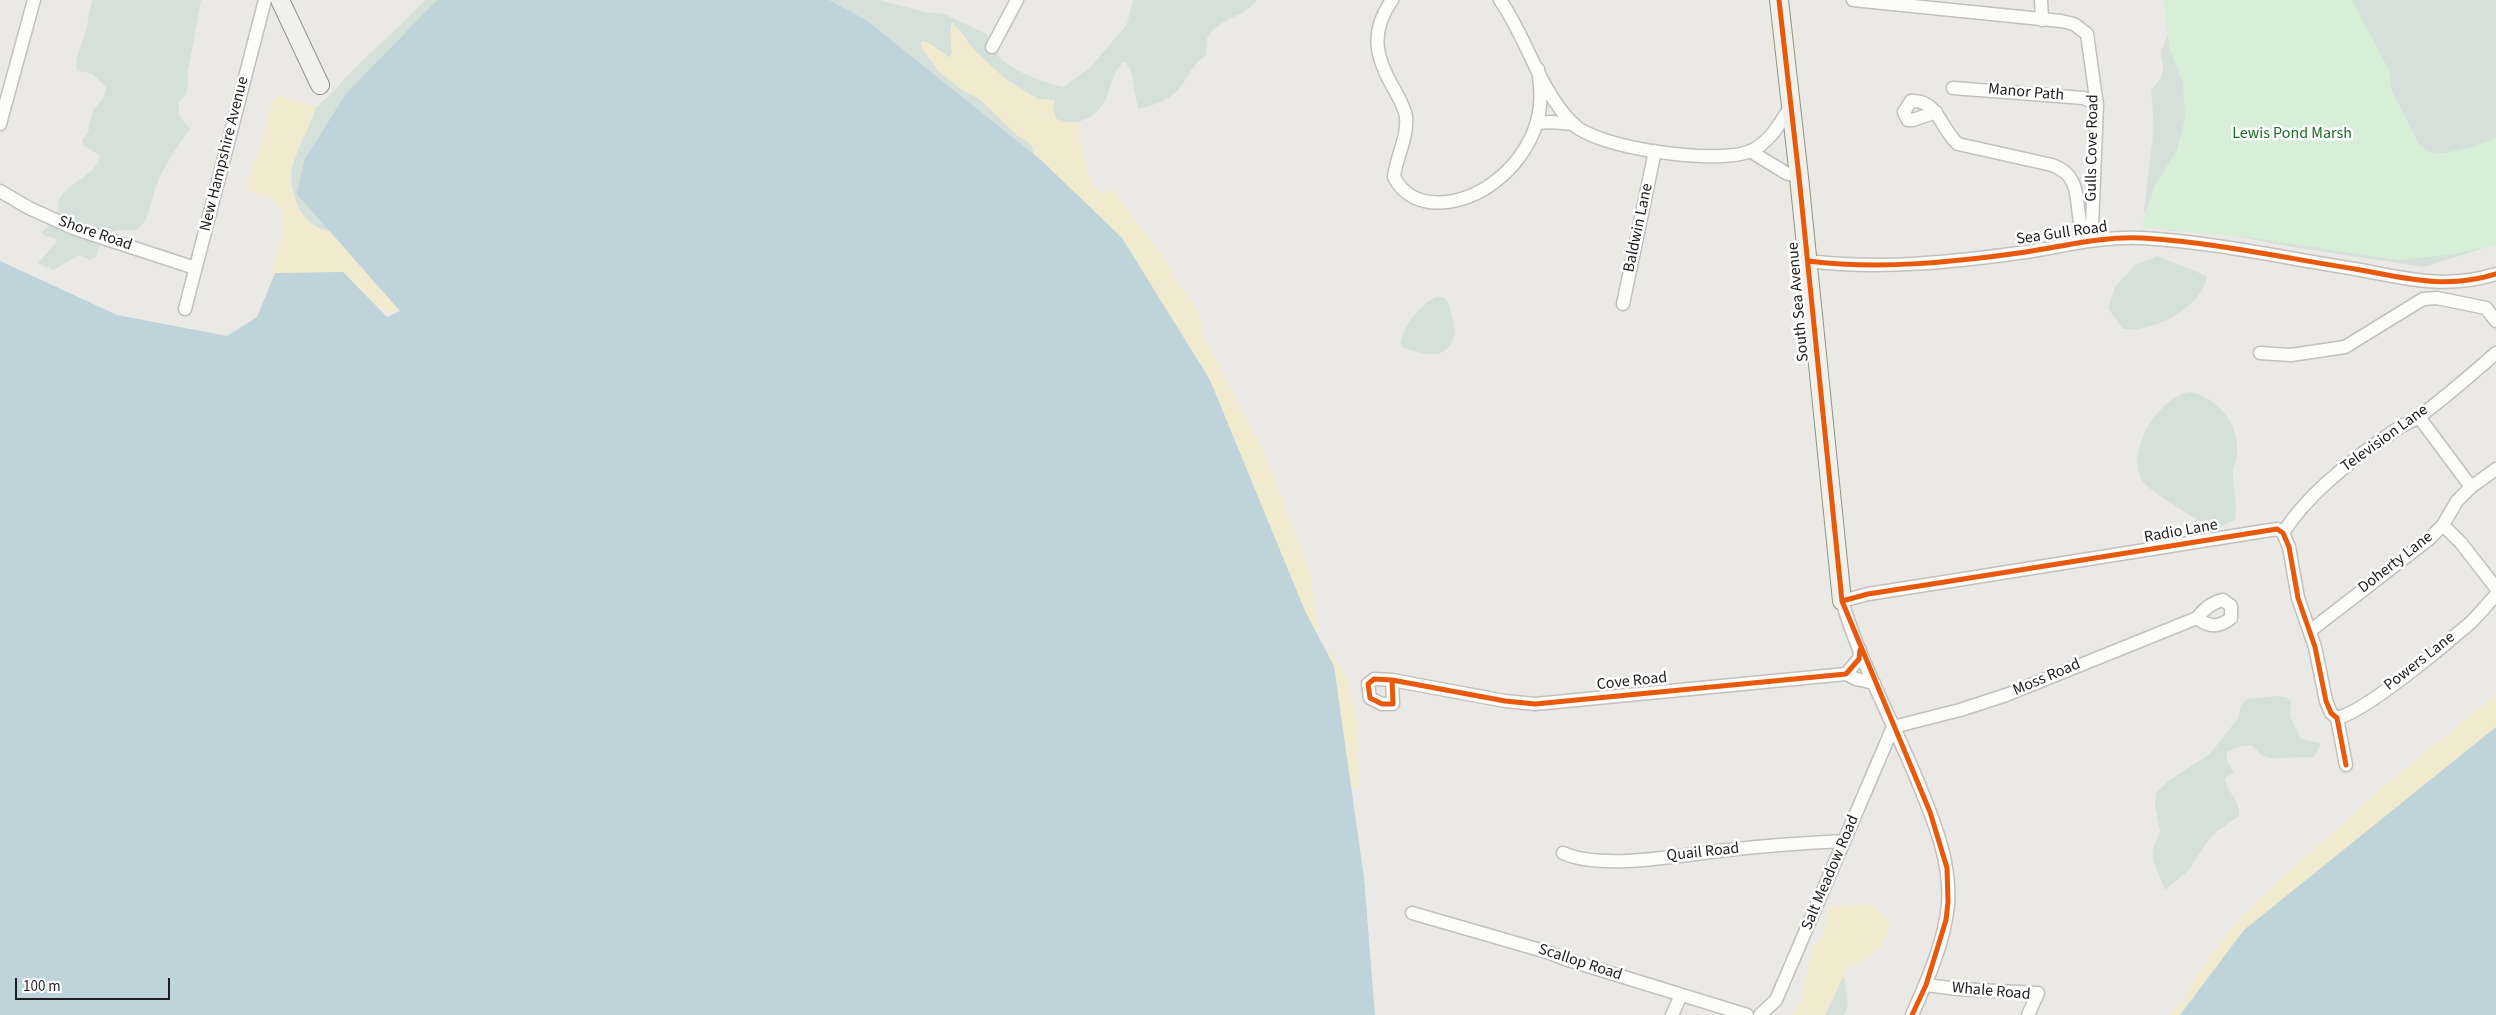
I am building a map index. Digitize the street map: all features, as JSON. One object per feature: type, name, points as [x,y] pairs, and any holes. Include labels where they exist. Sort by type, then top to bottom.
[{"type":"street","points":[[0,124],[34,0]]},
{"type":"street","name":"New Hampshire Avenue","points":[[185,309],[265,0]]},
{"type":"street","points":[[280,0],[320,85]]},
{"type":"street","points":[[992,47],[1017,0]]},
{"type":"street","points":[[1392,0],[1381,21],[1378,56],[1406,114],[1407,128],[1397,155],[1394,177],[1407,195],[1419,201],[1438,204],[1478,193],[1493,184],[1519,158],[1537,124],[1541,92],[1538,70]]},
{"type":"street","points":[[1500,0],[1553,97],[1574,124],[1593,137],[1655,151],[1715,156],[1750,152],[1777,129],[1792,105]]},
{"type":"street","name":"South Sea Avenue","points":[[1779,0],[1800,177],[1842,602]]},
{"type":"street","points":[[1853,0],[2042,20],[2041,0]]},
{"type":"street","name":"Gulls Cove Road","points":[[2042,20],[2061,21],[2082,28],[2087,34],[2097,105],[2092,224],[2087,240]]},
{"type":"street","name":"Manor Path","points":[[1952,88],[2084,98],[2097,105]]},
{"type":"street","points":[[1936,112],[1951,138],[1958,144],[2052,166],[2061,169],[2069,175],[2077,196],[2080,231],[2087,240]]},
{"type":"street","points":[[1537,124],[1551,122],[1574,124]]},
{"type":"street","name":"Baldwin Lane","points":[[1623,304],[1655,151]]},
{"type":"street","points":[[1750,152],[1786,174],[1800,177]]},
{"type":"street","name":"Shore Road","points":[[0,191],[29,208],[73,228],[195,268]]},
{"type":"street","name":"Sea Gull Road","points":[[1808,261],[1872,265],[1949,262],[2029,251],[2087,240],[2140,238],[2166,240],[2404,279],[2447,283],[2476,280],[2496,274]]},
{"type":"street","points":[[2260,353],[2290,355],[2345,348],[2423,299],[2437,298],[2486,308],[2496,321]]},
{"type":"street","name":"Television Lane","points":[[2283,534],[2294,515],[2317,490],[2400,428],[2419,417],[2496,353]]},
{"type":"street","points":[[2419,417],[2470,487]]},
{"type":"street","name":"Doherty Lane","points":[[2310,631],[2430,539],[2443,525],[2451,509],[2470,487],[2496,469]]},
{"type":"street","points":[[2443,525],[2462,543],[2496,588]]},
{"type":"street","name":"Radio Lane","points":[[1842,602],[1909,587],[2147,551],[2270,528],[2277,529],[2283,534]]},
{"type":"street","points":[[2283,534],[2289,547],[2293,576],[2310,631],[2323,690],[2331,713],[2337,718],[2346,764]]},
{"type":"street","name":"Powers Lane","points":[[2337,718],[2359,708],[2390,687],[2470,623],[2496,595]]},
{"type":"street","points":[[1842,602],[1860,650],[1930,812],[1947,868],[1948,902],[1946,920],[1926,985],[1912,1015]]},
{"type":"street","name":"Moss Road","points":[[1894,727],[1960,710],[2006,695],[2196,618]]},
{"type":"street","points":[[1846,674],[1859,659],[1860,650]]},
{"type":"street","name":"Cove Road","points":[[1392,680],[1505,701],[1535,704],[1846,674],[1856,679],[1874,683]]},
{"type":"street","name":"Salt Meadow Road","points":[[1760,1015],[1776,1000],[1894,727]]},
{"type":"street","name":"Quail Road","points":[[1563,853],[1584,859],[1626,860],[1797,843],[1844,842]]},
{"type":"street","name":"Scallop Road","points":[[1412,913],[1547,952],[1564,959],[1747,1015]]},
{"type":"street","name":"Whale Road","points":[[1926,985],[1958,989],[2038,993],[2028,1015]]},
{"type":"street","points":[[1672,1015],[1681,995]]},
{"type":"green space","points":[[92,0],[201,0],[188,71],[186,94],[179,102],[179,115],[190,129],[163,171],[156,186],[147,217],[141,226],[136,230],[118,230],[107,236],[101,244],[96,257],[90,260],[79,255],[53,270],[38,263],[56,243],[57,239],[41,233],[58,217],[59,200],[64,192],[94,168],[100,155],[84,146],[82,140],[88,132],[93,110],[103,99],[106,87],[91,73],[77,71],[76,60],[86,30]]},
{"type":"green space","points":[[425,0],[469,0],[335,233],[321,229],[302,214],[292,187],[291,175],[297,152],[316,107]]},
{"type":"green space","points":[[783,0],[879,0],[924,12],[944,14],[987,34],[990,45],[996,54],[1016,70],[1028,76],[1063,87],[1090,68],[1127,24],[1133,0],[1257,0],[1246,11],[1224,22],[1212,32],[1206,41],[1206,55],[1195,65],[1173,95],[1156,104],[1138,109],[1131,71],[1125,61],[1117,69],[1106,99],[1097,112],[1085,120],[1071,122],[1056,119],[1053,108],[1004,78],[972,48],[963,34],[952,23],[950,36],[952,52],[950,58],[929,43],[923,41],[920,44],[927,56],[962,90],[980,99],[1018,136],[1031,144],[1039,171]]},
{"type":"green space","name":"Lewis Pond Marsh","points":[[2164,0],[2352,0],[2389,70],[2392,91],[2419,144],[2429,152],[2445,153],[2473,147],[2496,138],[2496,245],[2448,255],[2398,260],[2254,238],[2141,227],[2155,185],[2177,150],[2185,118],[2183,83],[2169,46]]},
{"type":"green space","name":"Lewis Pond Marsh","points":[[2173,0],[2496,0],[2496,244],[2424,267],[2285,246],[2207,230],[2170,231],[2151,223],[2144,211],[2154,127],[2151,90],[2162,75],[2161,52],[2172,24]]},
{"type":"green space","points":[[2157,256],[2207,276],[2203,288],[2186,308],[2174,316],[2148,327],[2123,329],[2108,308],[2115,287],[2135,265]]},
{"type":"green space","points":[[1436,297],[1445,298],[1450,309],[1454,334],[1449,347],[1437,354],[1429,354],[1401,346],[1404,332],[1412,317],[1430,300]]},
{"type":"green space","points":[[2190,392],[2210,400],[2218,406],[2231,423],[2235,433],[2237,457],[2233,474],[2236,508],[2235,520],[2226,525],[2212,525],[2194,518],[2153,491],[2144,483],[2139,471],[2138,458],[2147,428],[2166,404],[2178,396]]},
{"type":"green space","points":[[2276,696],[2286,697],[2291,701],[2290,716],[2301,739],[2321,743],[2314,757],[2270,758],[2261,755],[2252,745],[2242,746],[2227,752],[2227,761],[2234,773],[2225,778],[2228,788],[2238,805],[2239,816],[2217,831],[2207,842],[2189,870],[2165,890],[2153,860],[2154,846],[2160,832],[2155,805],[2156,793],[2171,779],[2210,754],[2238,718],[2241,705],[2247,699]]},
{"type":"green space","points":[[1844,975],[1848,1005],[1844,1015],[1825,1015]]},
{"type":"sand","points":[[952,22],[972,48],[1004,78],[1036,99],[1055,100],[1053,108],[1056,119],[1067,123],[1079,123],[1083,156],[1094,188],[1105,193],[1115,190],[1119,199],[1165,259],[1179,285],[1198,310],[1203,335],[1266,457],[1310,572],[1315,614],[1320,630],[1303,632],[1039,171],[1031,144],[1018,136],[980,99],[962,90],[938,71],[920,44],[923,41],[929,43],[950,58],[952,52],[950,36]]},
{"type":"sand","points":[[280,96],[316,107],[290,170],[291,188],[299,209],[308,223],[335,233],[397,306],[395,311],[389,313],[378,307],[283,277],[270,280],[281,241],[283,220],[281,211],[274,201],[248,190],[247,181],[259,152],[273,99]]},
{"type":"sand","points":[[1332,653],[1348,681],[1357,723],[1359,780],[1362,785],[1343,793],[1323,654]]},
{"type":"sand","points":[[2496,695],[2496,748],[2233,1015],[2169,1015],[2185,999],[2191,984],[2227,934],[2262,896],[2392,779]]},
{"type":"sand","points":[[1869,904],[1882,913],[1890,926],[1887,936],[1880,947],[1868,959],[1847,969],[1825,1015],[1790,1015],[1800,1003],[1814,944],[1822,937],[1827,923],[1828,907]]},
{"type":"water","points":[[437,0],[829,0],[866,20],[1042,161],[1122,238],[1210,380],[1305,611],[1334,666],[1364,878],[1375,1015],[0,1015],[0,261],[117,315],[227,336],[257,317],[275,273],[343,272],[387,317],[400,311],[297,194],[304,161],[345,95]]},
{"type":"water","points":[[2496,727],[2496,1015],[2180,1015],[2244,930]]},
{"type":"cycle path","points":[[1779,0],[1842,601],[1930,812],[1947,868],[1948,902],[1946,920],[1926,985],[1912,1015]]},
{"type":"cycle path","points":[[1808,261],[1863,265],[1917,264],[1999,256],[2112,238],[2142,238],[2222,247],[2426,281],[2460,281],[2496,274]]},
{"type":"cycle path","points":[[1842,601],[1868,594],[2277,529],[2283,533],[2289,547],[2298,598],[2315,647],[2326,701],[2331,713],[2337,718],[2346,765]]},
{"type":"cycle path","points":[[1392,680],[1393,704],[1382,704],[1370,698],[1368,684],[1374,679],[1392,680],[1505,701],[1535,704],[1846,674],[1859,659],[1860,650]]}]
